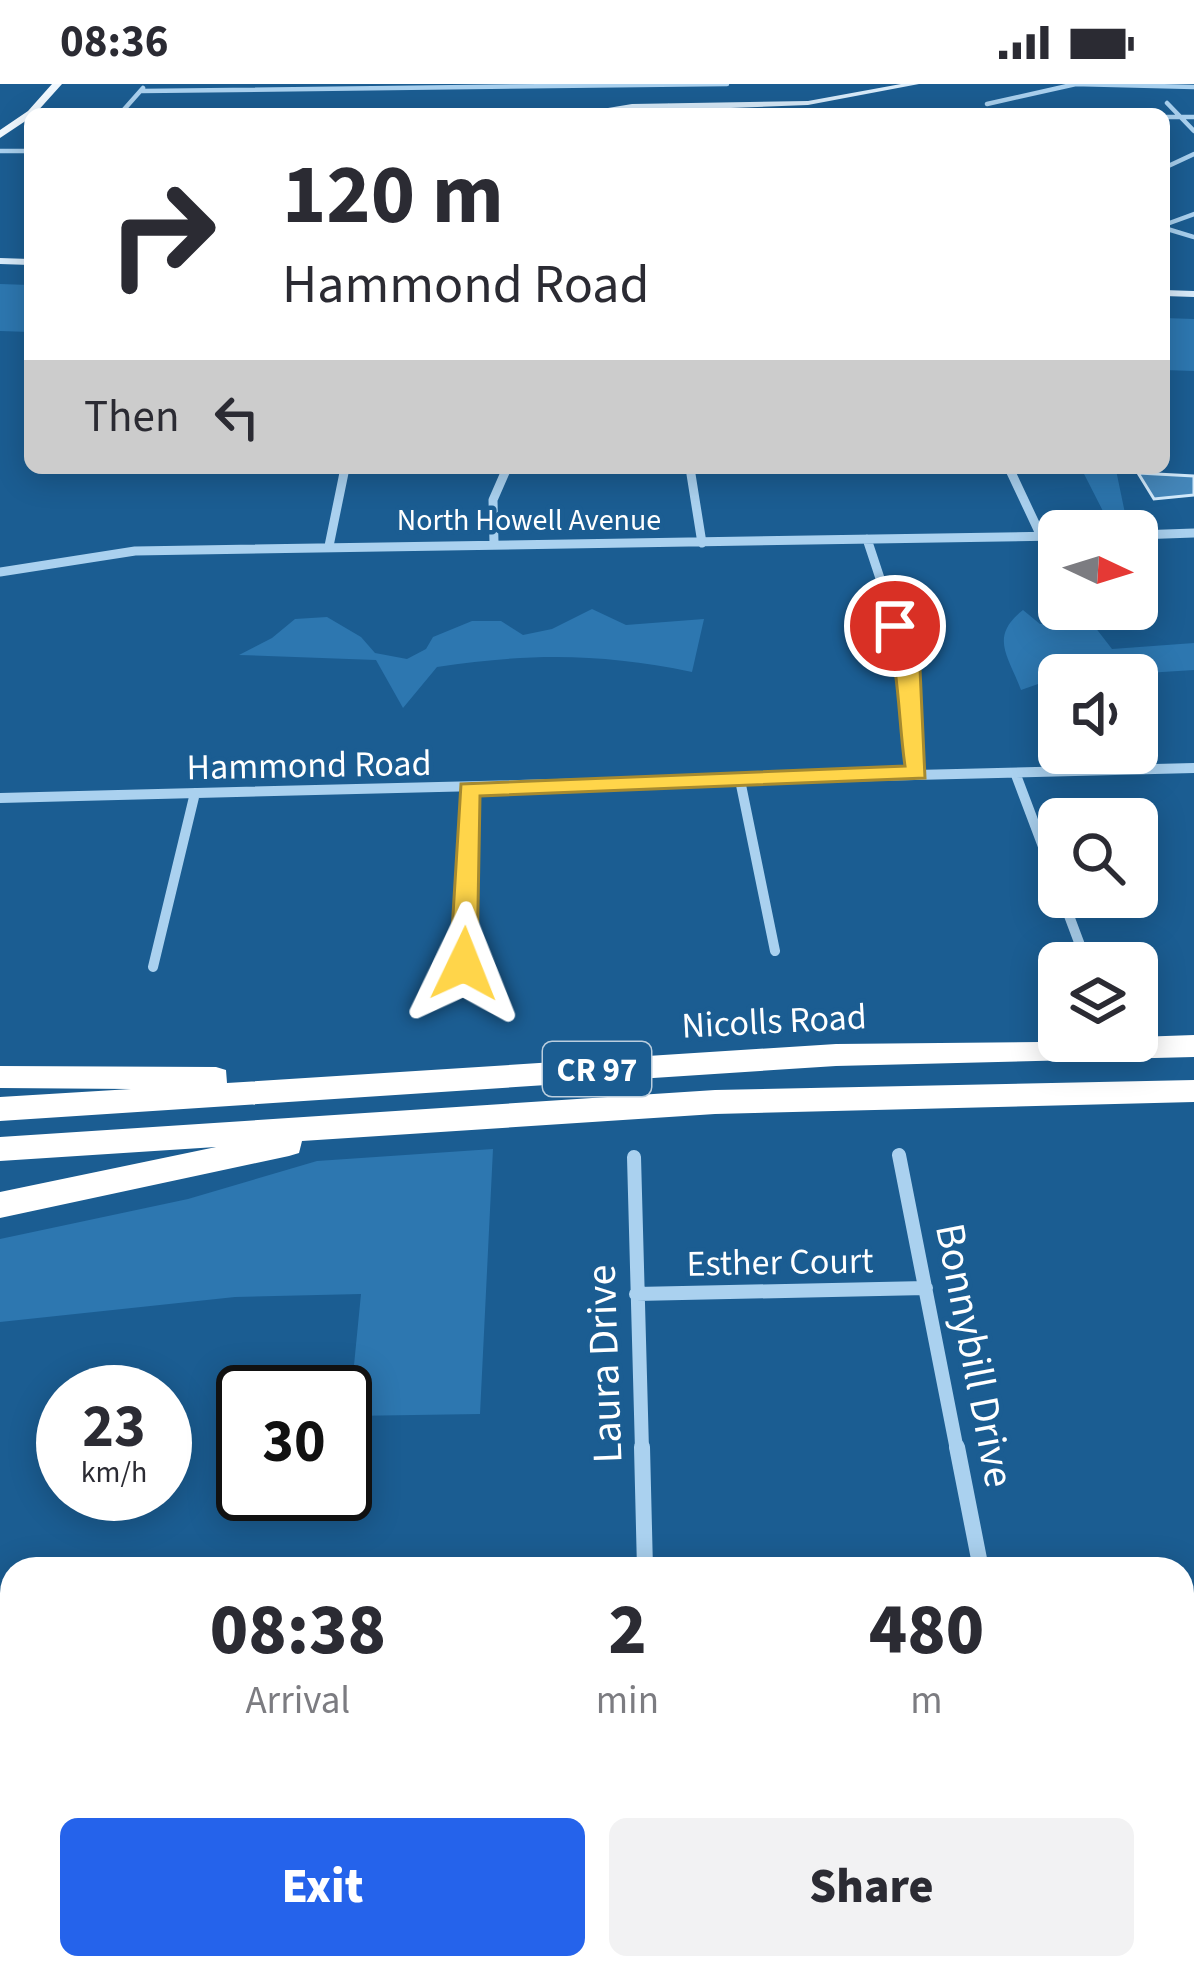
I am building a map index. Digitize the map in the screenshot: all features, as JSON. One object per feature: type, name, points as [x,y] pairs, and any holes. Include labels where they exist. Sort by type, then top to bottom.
[{"type":"highway","name":"Nicolls Road","points":[[0,1109],[836,1055],[1194,1046]]},
{"type":"highway","points":[[0,1077],[394,1083]]},
{"type":"highway","name":"CR 97","points":[[0,1149],[834,1097],[1194,1091]]},
{"type":"highway","points":[[0,1205],[268,1148],[468,1117]]},
{"type":"main road","points":[[32,108],[57,84]]},
{"type":"main road","points":[[0,135],[24,116]]},
{"type":"street","points":[[125,108],[147,84]]},
{"type":"street","points":[[141,91],[728,84]]},
{"type":"street","points":[[617,108],[808,103],[915,84]]},
{"type":"street","points":[[988,104],[1075,84],[1194,87]]},
{"type":"street","points":[[1167,103],[1194,131]]},
{"type":"street","points":[[669,106],[674,108]]},
{"type":"street","points":[[1170,117],[1194,117]]},
{"type":"street","points":[[14,126],[24,126]]},
{"type":"street","points":[[329,546],[344,474]]},
{"type":"street","points":[[494,543],[493,500],[504,474]]},
{"type":"street","points":[[691,474],[702,543]]},
{"type":"street","points":[[1012,474],[1038,530]]},
{"type":"street","points":[[1158,534],[1194,533]]},
{"type":"street","name":"North Howell Avenue","points":[[0,572],[135,551],[1038,536]]},
{"type":"street","points":[[867,538],[910,669],[909,714],[917,773]]},
{"type":"street","name":"Hammond Road","points":[[0,798],[1194,768]]},
{"type":"street","points":[[1016,775],[1038,834]]},
{"type":"street","points":[[740,781],[775,951]]},
{"type":"street","points":[[464,964],[469,789]]},
{"type":"street","points":[[153,968],[195,793]]},
{"type":"street","name":"Bonnybill Drive","points":[[899,1155],[979,1557]]},
{"type":"street","name":"Laura Drive","points":[[634,1157],[645,1557]]},
{"type":"street","name":"Esther Court","points":[[636,1294],[926,1288]]},
{"type":"shaded area","points":[[0,284],[24,285],[24,332],[0,331]]},
{"type":"shaded area","points":[[1170,318],[1194,319],[1194,371],[1170,370]]},
{"type":"shaded area","points":[[1084,474],[1117,474],[1124,510],[1102,510]]},
{"type":"shaded area","points":[[592,609],[626,625],[704,619],[692,672],[596,658],[471,662],[437,667],[403,708],[376,660],[239,655],[295,619],[327,617],[361,637],[375,653],[407,659],[426,649],[433,637],[472,621],[501,621],[523,635],[552,629]]},
{"type":"shaded area","points":[[1023,610],[1038,622],[1038,630],[1097,630],[1112,649],[1194,643],[1194,670],[1158,672],[1158,654],[1038,654],[1038,684],[1021,690],[1004,638]]},
{"type":"shaded area","points":[[493,1149],[480,1414],[372,1416],[372,1365],[354,1365],[361,1294],[235,1297],[0,1322],[0,1239],[188,1199],[317,1161]]},
{"type":"building","points":[[1139,474],[1194,476],[1194,495],[1154,499]]},
{"type":"route","points":[[464,964],[469,789],[917,773],[909,714],[910,669],[895,626]]}]
